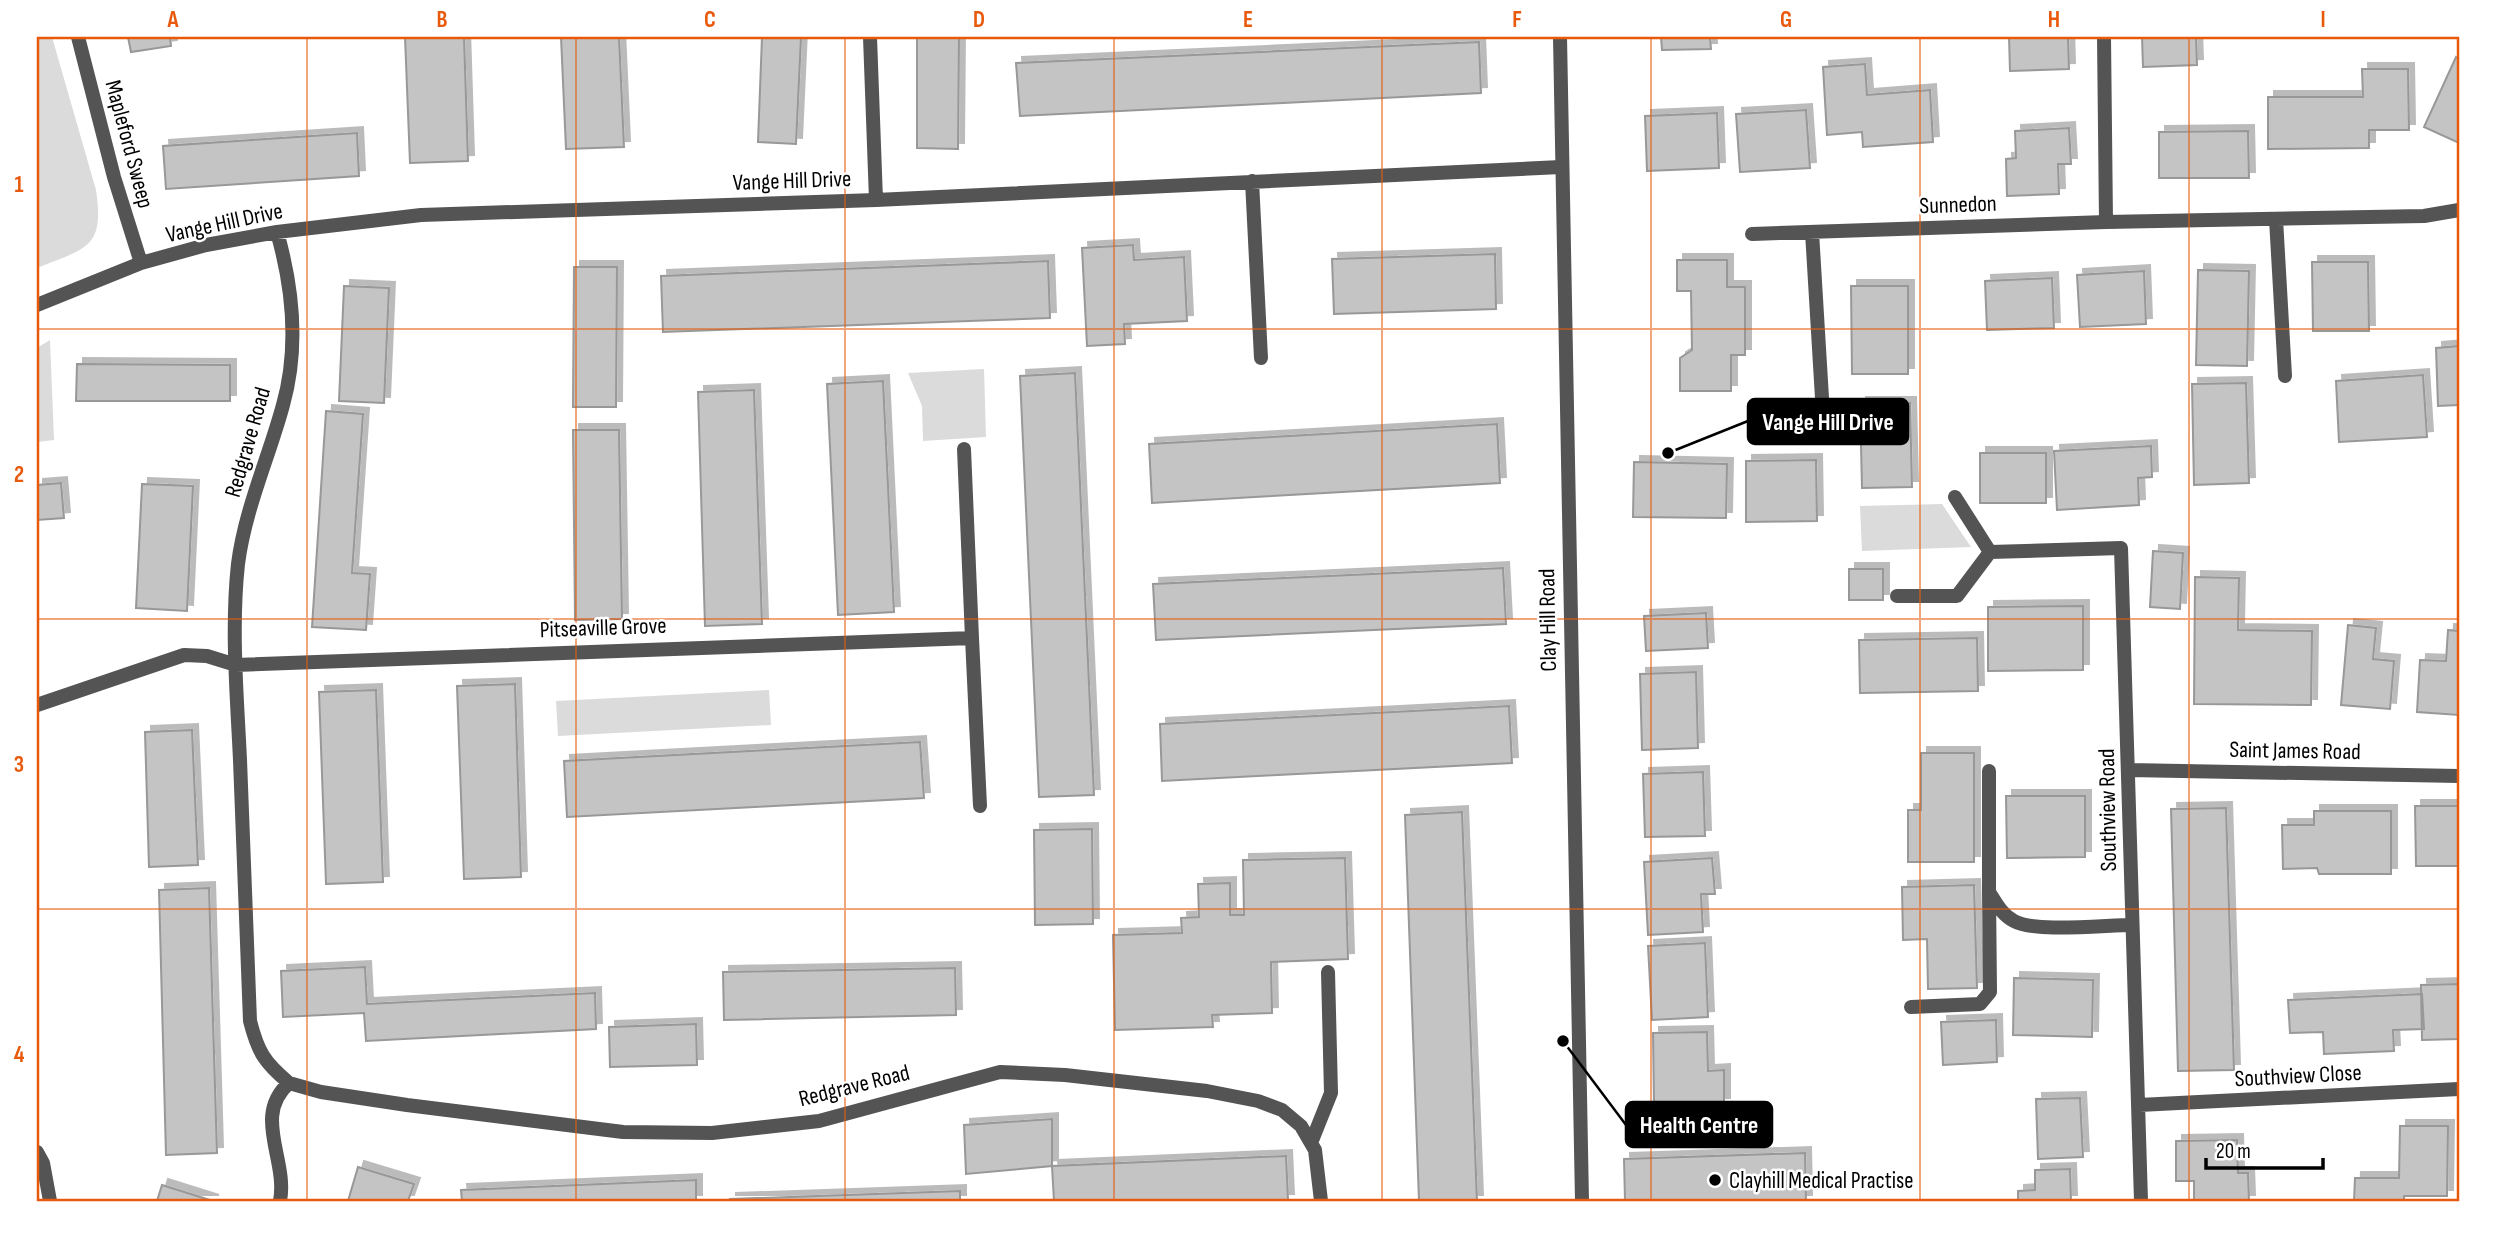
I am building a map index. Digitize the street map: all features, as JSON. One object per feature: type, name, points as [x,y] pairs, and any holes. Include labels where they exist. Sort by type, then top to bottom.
[{"type":"street","name":"Mapleford Sweep","points":[[78,37],[114,177],[141,263]]},
{"type":"street","points":[[870,37],[876,200]]},
{"type":"street","name":"Clay Hill Road","points":[[1560,37],[1582,1201]]},
{"type":"street","points":[[2104,37],[2106,222]]},
{"type":"street","name":"Vange Hill Drive","points":[[37,305],[141,263],[206,245],[277,232],[421,215],[876,200],[1561,167]]},
{"type":"street","points":[[1252,181],[1261,358]]},
{"type":"street","name":"Sunnedon","points":[[1752,234],[2106,222],[2424,216],[2459,211]]},
{"type":"street","points":[[2276,219],[2285,376]]},
{"type":"street","name":"Redgrave Road","points":[[277,232],[287,266],[292,303],[292,357],[284,403],[254,496],[238,563],[236,665],[250,1021],[257,1047],[266,1065],[289,1083],[321,1092],[624,1132],[712,1133],[819,1121],[968,1078],[1000,1072],[1034,1072],[1207,1091],[1258,1101],[1282,1111],[1301,1126],[1311,1143],[1321,1176],[1321,1201]]},
{"type":"street","points":[[1812,232],[1824,431]]},
{"type":"street","points":[[964,449],[980,806]]},
{"type":"street","points":[[1897,596],[1957,596],[1990,552],[1955,497]]},
{"type":"street","name":"Southview Road","points":[[1990,552],[2121,548],[2141,1201]]},
{"type":"street","name":"Pitseaville Grove","points":[[236,665],[972,638]]},
{"type":"street","points":[[37,705],[184,654],[207,656],[236,665]]},
{"type":"street","name":"Saint James Road","points":[[2129,770],[2459,776]]},
{"type":"street","points":[[1911,1007],[1980,1004],[1990,992],[1989,771]]},
{"type":"street","points":[[1989,892],[2000,909],[2014,922],[2032,927],[2132,925]]},
{"type":"street","points":[[1311,1143],[1331,1093],[1328,972]]},
{"type":"street","points":[[280,1201],[283,1188],[270,1115],[275,1096],[289,1083]]},
{"type":"street","name":"Southview Close","points":[[2139,1105],[2459,1089]]},
{"type":"street","points":[[37,1152],[43,1163],[50,1201]]},
{"type":"shaded area","points":[[37,37],[52,37],[96,190],[98,210],[94,236],[88,244],[68,256],[37,268]]},
{"type":"shaded area","points":[[50,340],[54,440],[37,442],[37,348]]},
{"type":"shaded area","points":[[984,369],[986,437],[923,441],[922,406],[908,373]]},
{"type":"shaded area","points":[[1942,504],[1971,547],[1862,551],[1860,506]]},
{"type":"shaded area","points":[[769,690],[771,725],[558,736],[556,701]]},
{"type":"building","points":[[128,37],[170,37],[171,46],[131,52]]},
{"type":"building","points":[[405,37],[464,37],[468,161],[410,163]]},
{"type":"building","points":[[561,37],[619,37],[624,147],[566,149]]},
{"type":"building","points":[[762,37],[801,37],[796,144],[758,142]]},
{"type":"building","points":[[917,37],[959,37],[958,149],[917,148]]},
{"type":"building","points":[[1661,37],[1710,37],[1711,49],[1662,50]]},
{"type":"building","points":[[2009,37],[2068,37],[2069,69],[2010,71]]},
{"type":"building","points":[[2142,37],[2196,37],[2197,65],[2143,67]]},
{"type":"building","points":[[1479,42],[1481,93],[1020,116],[1016,63]]},
{"type":"building","points":[[2456,57],[2459,59],[2459,143],[2424,127]]},
{"type":"building","points":[[1865,64],[1867,95],[1930,90],[1933,142],[1863,147],[1862,132],[1827,135],[1823,67]]},
{"type":"building","points":[[2362,69],[2408,69],[2409,130],[2369,130],[2369,148],[2268,149],[2268,97],[2363,97]]},
{"type":"building","points":[[1806,110],[1810,168],[1740,172],[1736,114]]},
{"type":"building","points":[[1717,113],[1719,168],[1647,171],[1645,116]]},
{"type":"building","points":[[2069,128],[2071,164],[2058,164],[2059,194],[2007,196],[2006,159],[2016,158],[2015,131]]},
{"type":"building","points":[[2248,131],[2249,178],[2159,178],[2159,132]]},
{"type":"building","points":[[357,133],[359,176],[166,189],[163,146]]},
{"type":"building","points":[[1133,245],[1134,260],[1184,257],[1187,321],[1124,324],[1125,344],[1087,346],[1082,248]]},
{"type":"building","points":[[1495,254],[1496,309],[1334,314],[1332,259]]},
{"type":"building","points":[[1677,260],[1727,260],[1727,287],[1745,287],[1745,355],[1731,355],[1731,391],[1680,391],[1680,358],[1692,350],[1691,291],[1677,291]]},
{"type":"building","points":[[1048,261],[1050,318],[663,332],[661,276]]},
{"type":"building","points":[[2312,262],[2368,262],[2369,331],[2313,331]]},
{"type":"building","points":[[574,267],[617,267],[616,407],[573,407]]},
{"type":"building","points":[[2198,270],[2249,271],[2247,366],[2196,365]]},
{"type":"building","points":[[2144,271],[2146,324],[2080,327],[2077,275]]},
{"type":"building","points":[[2052,278],[2054,328],[1987,330],[1985,281]]},
{"type":"building","points":[[344,286],[389,288],[384,403],[339,401]]},
{"type":"building","points":[[1851,286],[1908,286],[1908,374],[1852,374]]},
{"type":"building","points":[[2459,346],[2459,405],[2438,406],[2436,348]]},
{"type":"building","points":[[77,364],[230,365],[230,401],[76,401]]},
{"type":"building","points":[[1075,373],[1094,795],[1039,797],[1020,376]]},
{"type":"building","points":[[2423,375],[2427,437],[2339,442],[2336,381]]},
{"type":"building","points":[[883,381],[894,612],[838,615],[827,384]]},
{"type":"building","points":[[2246,383],[2249,483],[2194,485],[2192,384]]},
{"type":"building","points":[[754,390],[762,624],[705,626],[698,392]]},
{"type":"building","points":[[1860,403],[1910,403],[1912,487],[1862,488]]},
{"type":"building","points":[[326,411],[363,414],[352,573],[370,574],[366,630],[312,627]]},
{"type":"building","points":[[1497,424],[1500,483],[1152,503],[1149,444]]},
{"type":"building","points":[[573,430],[619,430],[622,619],[575,620]]},
{"type":"building","points":[[2151,446],[2152,477],[2138,478],[2139,505],[2057,510],[2054,451]]},
{"type":"building","points":[[1980,453],[2046,453],[2046,503],[1980,503]]},
{"type":"building","points":[[1816,460],[1817,521],[1746,522],[1746,461]]},
{"type":"building","points":[[1634,462],[1727,464],[1726,518],[1633,517]]},
{"type":"building","points":[[61,483],[64,518],[37,520],[37,485]]},
{"type":"building","points":[[142,484],[193,486],[187,611],[136,608]]},
{"type":"building","points":[[2153,551],[2183,553],[2180,609],[2150,607]]},
{"type":"building","points":[[1503,568],[1506,624],[1156,640],[1153,584]]},
{"type":"building","points":[[1849,569],[1883,569],[1883,600],[1849,600]]},
{"type":"building","points":[[2195,577],[2239,578],[2238,630],[2312,631],[2311,705],[2194,704]]},
{"type":"building","points":[[2083,606],[2083,670],[1988,671],[1988,607]]},
{"type":"building","points":[[1706,613],[1708,648],[1646,651],[1644,616]]},
{"type":"building","points":[[2348,625],[2376,628],[2373,659],[2394,661],[2390,709],[2341,705]]},
{"type":"building","points":[[2448,630],[2459,631],[2459,715],[2417,712],[2420,660],[2446,661]]},
{"type":"building","points":[[1977,638],[1978,691],[1860,693],[1859,640]]},
{"type":"building","points":[[1696,672],[1698,748],[1642,750],[1640,674]]},
{"type":"building","points":[[515,684],[521,877],[464,879],[457,686]]},
{"type":"building","points":[[376,690],[383,882],[326,884],[319,692]]},
{"type":"building","points":[[1509,706],[1512,763],[1162,781],[1160,724]]},
{"type":"building","points":[[192,730],[198,865],[149,867],[145,732]]},
{"type":"building","points":[[920,742],[924,798],[567,817],[564,761]]},
{"type":"building","points":[[1921,753],[1974,753],[1974,862],[1908,862],[1908,810],[1921,810]]},
{"type":"building","points":[[1703,772],[1705,836],[1645,837],[1643,774]]},
{"type":"building","points":[[2006,796],[2085,796],[2085,857],[2007,858]]},
{"type":"building","points":[[2415,806],[2459,806],[2459,866],[2416,866]]},
{"type":"building","points":[[2226,808],[2234,1070],[2178,1071],[2171,809]]},
{"type":"building","points":[[2314,811],[2391,811],[2391,874],[2319,874],[2317,868],[2283,869],[2282,825],[2314,825]]},
{"type":"building","points":[[1462,812],[1477,1201],[1419,1201],[1405,815]]},
{"type":"building","points":[[1092,829],[1093,924],[1035,925],[1034,830]]},
{"type":"building","points":[[1345,858],[1348,959],[1271,962],[1272,1013],[1212,1015],[1213,1027],[1115,1030],[1113,935],[1182,933],[1181,918],[1199,917],[1198,884],[1230,883],[1230,915],[1244,915],[1243,860]]},
{"type":"building","points":[[1712,858],[1715,894],[1701,894],[1703,932],[1648,935],[1644,862]]},
{"type":"building","points":[[1974,885],[1977,988],[1928,989],[1927,939],[1903,940],[1902,887]]},
{"type":"building","points":[[209,888],[217,1153],[166,1155],[159,890]]},
{"type":"building","points":[[1705,943],[1708,1017],[1652,1020],[1648,946]]},
{"type":"building","points":[[365,967],[367,1004],[595,993],[596,1029],[366,1041],[364,1013],[283,1017],[281,971]]},
{"type":"building","points":[[955,968],[956,1015],[724,1020],[723,972]]},
{"type":"building","points":[[2014,978],[2093,980],[2092,1037],[2013,1035]]},
{"type":"building","points":[[2459,984],[2459,1039],[2422,1040],[2421,985]]},
{"type":"building","points":[[2422,994],[2424,1029],[2393,1030],[2394,1051],[2324,1054],[2323,1032],[2290,1033],[2288,1000]]},
{"type":"building","points":[[1996,1020],[1997,1062],[1943,1065],[1941,1022]]},
{"type":"building","points":[[696,1024],[697,1065],[610,1067],[609,1027]]},
{"type":"building","points":[[1707,1032],[1708,1071],[1724,1070],[1724,1104],[1654,1105],[1653,1033]]},
{"type":"building","points":[[2080,1098],[2083,1157],[2038,1159],[2036,1099]]},
{"type":"building","points":[[1052,1119],[1052,1166],[966,1174],[964,1125]]},
{"type":"building","points":[[2400,1126],[2448,1126],[2447,1196],[2404,1196],[2404,1201],[2354,1201],[2355,1178],[2399,1178]]},
{"type":"building","points":[[2237,1140],[2238,1173],[2248,1173],[2249,1201],[2194,1201],[2194,1181],[2176,1181],[2176,1141]]},
{"type":"building","name":"Clayhill Medical Practise","points":[[1805,1153],[1806,1201],[1625,1201],[1624,1159]]},
{"type":"building","points":[[1286,1156],[1288,1200],[1054,1201],[1052,1166]]},
{"type":"building","points":[[358,1167],[414,1184],[408,1201],[348,1201]]},
{"type":"building","points":[[2070,1169],[2071,1201],[2018,1201],[2018,1191],[2035,1190],[2035,1170]]},
{"type":"building","points":[[696,1180],[696,1201],[462,1201],[461,1190]]},
{"type":"building","points":[[162,1185],[213,1201],[157,1201]]},
{"type":"building","points":[[960,1191],[960,1201],[730,1201],[730,1199]]},
{"type":"place","name":"Vange Hill Drive","points":[[1668,453]]},
{"type":"place","name":"Health Centre","points":[[1563,1041]]},
{"type":"place","name":"Clayhill Medical Practise","points":[[1715,1180]]}]
